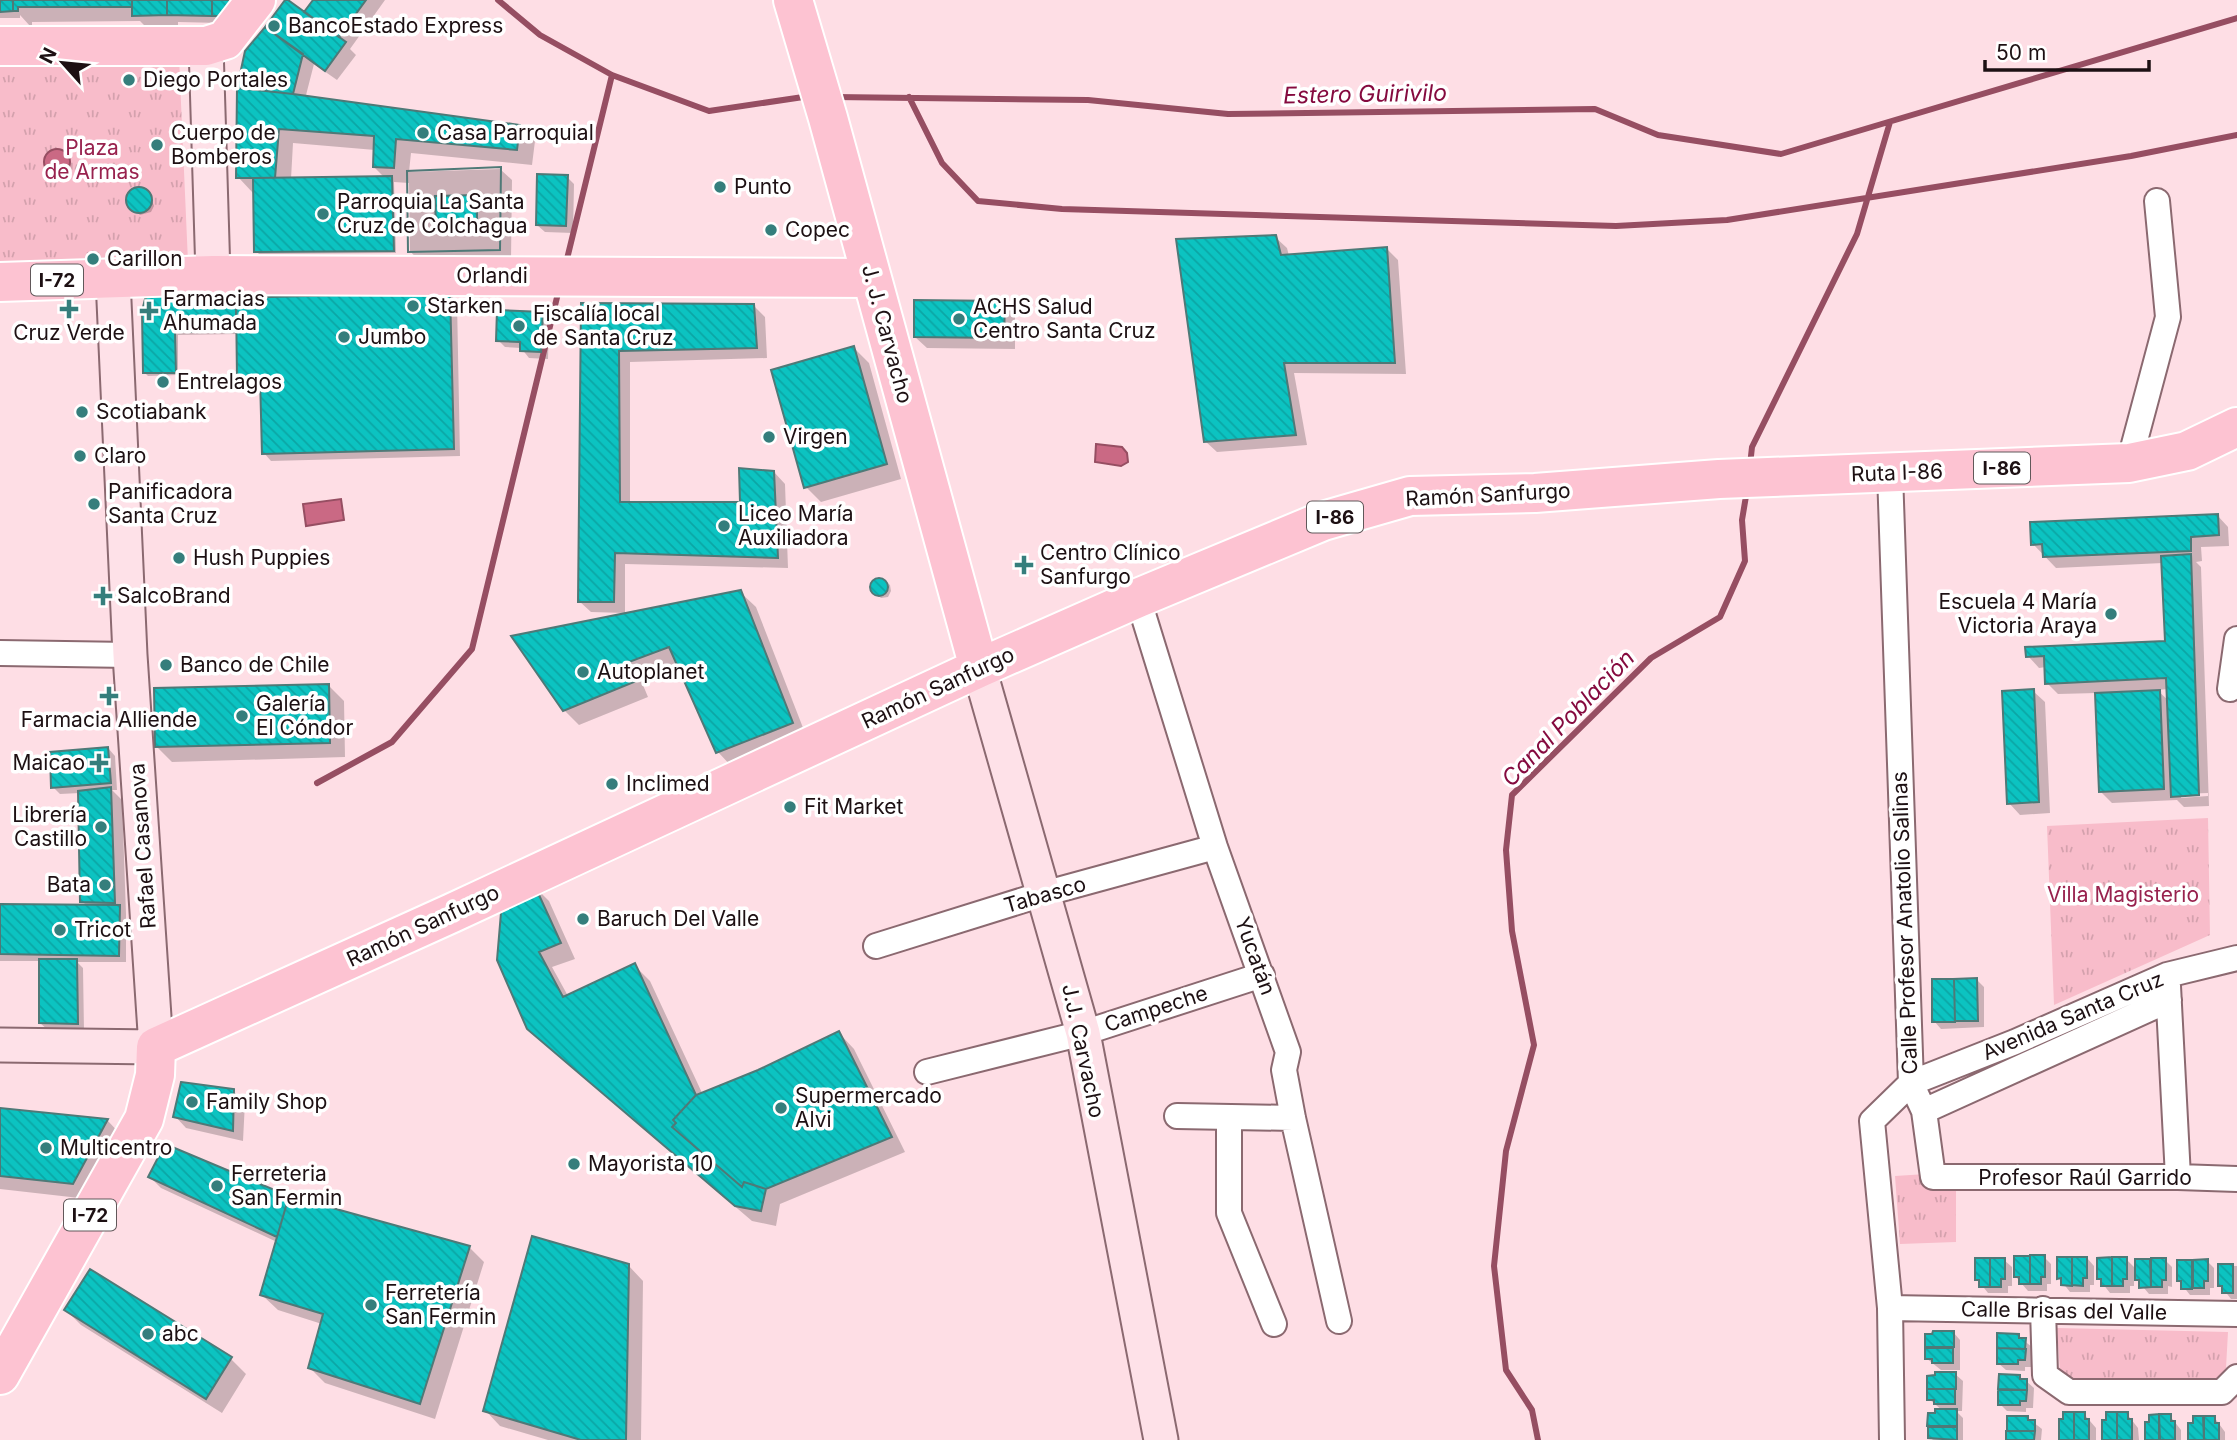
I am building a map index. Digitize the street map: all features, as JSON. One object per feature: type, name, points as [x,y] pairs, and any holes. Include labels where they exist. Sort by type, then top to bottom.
[{"type":"main road","points":[[0,46],[206,46],[225,40],[256,0]]},
{"type":"main road","name":"J. J. Carvacho","points":[[793,0],[825,107],[979,668]]},
{"type":"main road","points":[[206,46],[212,275]]},
{"type":"main road","name":"Orlandi","points":[[113,279],[212,275],[872,278]]},
{"type":"main road","name":"I-72","points":[[0,282],[113,279]]},
{"type":"main road","name":"Rafael Casanova","points":[[0,1375],[144,1119],[155,1075],[156,1047],[130,655],[113,279]]},
{"type":"main road","name":"Ruta I-86","points":[[1760,479],[2129,463],[2187,451],[2237,428]]},
{"type":"main road","name":"Ramón Sanfurgo","points":[[156,1047],[452,914],[979,668],[1323,521],[1410,496],[1535,493],[1719,479],[1760,479]]},
{"type":"main road","name":"J.J. Carvacho","points":[[979,668],[1083,1033],[1161,1440]]},
{"type":"main road","points":[[0,1045],[156,1047]]},
{"type":"street","points":[[2129,463],[2168,317],[2157,201]]},
{"type":"street","name":"Calle Profesor Anatolio Salinas","points":[[1890,473],[1911,1083],[1872,1121],[1890,1308],[1892,1440]]},
{"type":"street","name":"Yucatán","points":[[1138,598],[1215,847],[1288,1052],[1284,1070],[1293,1118],[1339,1321]]},
{"type":"street","points":[[2230,689],[2237,639]]},
{"type":"street","points":[[0,653],[130,655]]},
{"type":"street","name":"Tabasco","points":[[876,946],[1043,894],[1215,847]]},
{"type":"street","name":"Avenida Santa Cruz","points":[[1911,1083],[2015,1042],[2166,975],[2237,958]]},
{"type":"street","name":"Campeche","points":[[926,1072],[1083,1033],[1262,975]]},
{"type":"street","points":[[2166,975],[2178,1177]]},
{"type":"street","name":"Avenida Santa Cruz","points":[[1924,1111],[2169,1000]]},
{"type":"street","points":[[1911,1083],[1924,1111]]},
{"type":"street","name":"Profesor Raúl Garrido","points":[[1924,1111],[1933,1177],[2237,1179]]},
{"type":"street","points":[[1178,1116],[1229,1119],[1293,1118]]},
{"type":"street","points":[[1229,1119],[1229,1213],[1274,1324]]},
{"type":"street","name":"Calle Brisas del Valle","points":[[1890,1308],[2237,1314]]},
{"type":"street","points":[[2043,1309],[2045,1375],[2069,1392],[2222,1392],[2237,1377]]},
{"type":"green space","name":"Plaza de Armas","points":[[179,57],[188,262],[0,267],[0,58]]},
{"type":"green space","name":"Villa Magisterio","points":[[2208,818],[2210,935],[2054,1005],[2047,826]]},
{"type":"green space","points":[[1926,1174],[1956,1183],[1956,1242],[1900,1244],[1895,1176]]},
{"type":"green space","points":[[2057,1328],[2228,1332],[2226,1368],[2219,1380],[2070,1379],[2060,1372]]},
{"type":"shaded area","points":[[57,149],[66,153],[70,162],[66,171],[57,175],[48,171],[44,162],[48,153]]},
{"type":"shaded area","points":[[1096,444],[1122,447],[1127,453],[1128,462],[1121,466],[1095,462]]},
{"type":"shaded area","points":[[341,499],[344,520],[306,526],[303,504]]},
{"type":"building","points":[[0,0],[13,0],[13,11],[0,12]]},
{"type":"building","points":[[13,0],[132,0],[132,7],[18,7],[18,11],[13,11]]},
{"type":"building","points":[[132,0],[167,0],[167,15],[132,16]]},
{"type":"building","points":[[167,0],[212,0],[212,16],[167,15]]},
{"type":"building","points":[[212,0],[242,0],[229,16],[212,16]]},
{"type":"building","points":[[285,0],[346,42],[325,71],[265,27]]},
{"type":"building","points":[[313,0],[366,0],[339,37],[304,12]]},
{"type":"building","points":[[265,27],[303,54],[293,94],[237,88],[245,51]]},
{"type":"building","name":"Casa Parroquial","points":[[237,88],[520,125],[517,150],[396,139],[394,168],[373,167],[374,136],[279,129],[275,178],[236,178]]},
{"type":"building","points":[[501,167],[500,250],[408,252],[407,171]],"holes":[[[477,195],[477,228],[436,229],[435,196]]]},
{"type":"building","points":[[501,167],[500,250],[408,252],[407,171]]},
{"type":"building","points":[[537,174],[568,175],[566,226],[536,225]]},
{"type":"building","name":"Parroquia La Santa Cruz de Colchagua","points":[[392,176],[394,251],[254,252],[253,178]]},
{"type":"building","points":[[139,187],[148,191],[152,200],[148,209],[139,213],[130,209],[126,200],[130,191]]},
{"type":"building","points":[[1276,235],[1281,255],[1387,247],[1395,363],[1284,363],[1296,435],[1204,442],[1176,239]]},
{"type":"building","points":[[236,290],[236,331],[175,332],[176,373],[143,373],[142,311],[145,299],[152,292]]},
{"type":"building","name":"Jumbo","points":[[450,292],[454,449],[262,454],[260,377],[237,377],[236,298]]},
{"type":"building","name":"ACHS Salud Centro Santa Cruz","points":[[914,300],[1005,301],[1004,338],[914,337]]},
{"type":"building","points":[[581,303],[754,304],[757,348],[619,351],[620,502],[740,502],[739,468],[774,471],[778,558],[615,553],[614,602],[578,602]]},
{"type":"building","name":"Fiscalía local de Santa Cruz","points":[[497,310],[543,312],[541,352],[520,351],[520,342],[496,341]]},
{"type":"building","points":[[854,346],[887,464],[804,488],[771,370]]},
{"type":"building","points":[[2218,514],[2219,535],[2191,537],[2191,551],[2043,557],[2042,544],[2031,545],[2030,522]]},
{"type":"building","points":[[2191,554],[2199,795],[2171,797],[2166,678],[2045,684],[2044,656],[2026,657],[2025,647],[2165,641],[2161,556]]},
{"type":"building","points":[[875,578],[883,578],[888,587],[886,594],[875,596],[870,591],[870,583]]},
{"type":"building","name":"Autoplanet","points":[[741,590],[793,723],[716,753],[669,647],[626,663],[634,682],[563,711],[511,636]]},
{"type":"building","name":"Galería El Cóndor","points":[[329,684],[330,743],[155,747],[154,688]]},
{"type":"building","points":[[2034,689],[2039,802],[2007,804],[2002,691]]},
{"type":"building","points":[[2160,690],[2164,789],[2099,792],[2095,693]]},
{"type":"building","points":[[108,747],[111,783],[51,788],[50,752]]},
{"type":"building","points":[[111,787],[115,903],[80,902],[78,791]]},
{"type":"building","points":[[534,884],[561,943],[539,952],[563,997],[635,963],[696,1095],[673,1120],[676,1123],[672,1127],[742,1187],[744,1182],[766,1189],[761,1211],[735,1206],[527,1029],[497,960],[502,901]]},
{"type":"building","name":"Tricot","points":[[0,904],[120,905],[119,956],[0,954]]},
{"type":"building","points":[[39,959],[77,959],[78,1024],[39,1023]]},
{"type":"building","points":[[1977,978],[1978,1021],[1955,1021],[1954,979]]},
{"type":"building","points":[[1932,979],[1954,979],[1955,1022],[1932,1022]]},
{"type":"building","name":"Supermercado Alvi","points":[[839,1031],[892,1137],[766,1189],[744,1182],[742,1187],[672,1127],[676,1123],[673,1120],[696,1095],[758,1070]]},
{"type":"building","points":[[181,1082],[234,1089],[233,1131],[173,1117]]},
{"type":"building","name":"Multicentro","points":[[0,1108],[108,1119],[73,1184],[0,1176]]},
{"type":"building","name":"Ferreteria San Fermin","points":[[165,1144],[289,1196],[277,1237],[148,1177]]},
{"type":"building","name":"Ferretería San Fermin","points":[[289,1196],[470,1246],[420,1404],[308,1368],[323,1314],[260,1295]]},
{"type":"building","points":[[532,1236],[629,1264],[626,1440],[581,1440],[483,1411]]},
{"type":"building","points":[[2030,1255],[2045,1255],[2045,1277],[2041,1277],[2041,1284],[2030,1284]]},
{"type":"building","points":[[2014,1256],[2030,1256],[2030,1284],[2019,1284],[2019,1277],[2014,1277]]},
{"type":"building","points":[[2057,1257],[2072,1257],[2072,1286],[2061,1285],[2061,1278],[2057,1279]]},
{"type":"building","points":[[2072,1257],[2087,1257],[2087,1278],[2083,1278],[2083,1286],[2072,1285]]},
{"type":"building","points":[[2112,1257],[2112,1286],[2101,1286],[2101,1279],[2097,1279],[2097,1258]]},
{"type":"building","points":[[2112,1257],[2127,1257],[2127,1279],[2123,1279],[2123,1286],[2112,1286]]},
{"type":"building","points":[[1975,1258],[1990,1258],[1990,1287],[1979,1287],[1979,1280],[1975,1280]]},
{"type":"building","points":[[1990,1258],[2005,1258],[2005,1279],[2001,1279],[2001,1287],[1990,1287]]},
{"type":"building","points":[[2151,1258],[2166,1258],[2166,1280],[2162,1280],[2162,1287],[2151,1287]]},
{"type":"building","points":[[2135,1259],[2150,1259],[2151,1287],[2139,1288],[2139,1280],[2135,1280]]},
{"type":"building","points":[[2208,1259],[2208,1281],[2204,1281],[2204,1288],[2193,1288],[2193,1260]]},
{"type":"building","points":[[2177,1260],[2192,1260],[2192,1289],[2181,1289],[2181,1281],[2177,1281]]},
{"type":"building","points":[[2218,1264],[2233,1264],[2233,1293],[2222,1293],[2222,1286],[2218,1286]]},
{"type":"building","name":"abc","points":[[90,1269],[232,1357],[206,1399],[64,1310]]},
{"type":"building","points":[[1933,1331],[1954,1331],[1954,1347],[1925,1347],[1925,1334],[1932,1334]]},
{"type":"building","points":[[1997,1333],[2019,1334],[2019,1338],[2026,1338],[2025,1349],[1997,1348]]},
{"type":"building","points":[[1925,1348],[1953,1348],[1953,1363],[1932,1363],[1932,1359],[1925,1359]]},
{"type":"building","points":[[1997,1348],[2026,1349],[2025,1360],[2018,1360],[2018,1364],[1997,1364]]},
{"type":"building","points":[[1935,1372],[1956,1372],[1956,1389],[1927,1389],[1927,1376],[1935,1375]]},
{"type":"building","points":[[1999,1374],[2020,1375],[2020,1379],[2027,1379],[2027,1390],[1998,1389]]},
{"type":"building","points":[[1927,1389],[1955,1389],[1955,1404],[1934,1404],[1934,1400],[1927,1400]]},
{"type":"building","points":[[1998,1390],[2027,1390],[2026,1401],[2020,1401],[2020,1405],[1998,1405]]},
{"type":"building","points":[[1935,1409],[1957,1409],[1957,1426],[1927,1426],[1928,1413],[1935,1413]]},
{"type":"building","points":[[2063,1412],[2074,1412],[2074,1440],[2059,1440],[2059,1419],[2063,1419]]},
{"type":"building","points":[[2074,1412],[2085,1412],[2085,1419],[2089,1419],[2089,1440],[2074,1440]]},
{"type":"building","points":[[2106,1412],[2117,1412],[2117,1440],[2102,1440],[2102,1420],[2106,1420]]},
{"type":"building","points":[[2117,1412],[2128,1412],[2128,1419],[2132,1419],[2132,1440],[2117,1440]]},
{"type":"building","points":[[2159,1414],[2159,1440],[2145,1440],[2145,1422],[2149,1422],[2149,1415]]},
{"type":"building","points":[[2159,1414],[2171,1414],[2171,1421],[2175,1421],[2175,1440],[2160,1440]]},
{"type":"building","points":[[2007,1416],[2028,1416],[2028,1420],[2035,1420],[2035,1431],[2007,1431]]},
{"type":"building","points":[[2193,1416],[2203,1416],[2204,1440],[2188,1440],[2188,1423],[2193,1423]]},
{"type":"building","points":[[2204,1416],[2215,1416],[2215,1423],[2219,1423],[2219,1440],[2204,1440]]},
{"type":"building","points":[[1928,1427],[1957,1427],[1957,1440],[1928,1438]]},
{"type":"building","points":[[2006,1431],[2035,1431],[2034,1440],[2006,1440]]},
{"type":"waterway","name":"Estero Guirivilo","points":[[498,0],[540,35],[612,75],[709,111],[810,96]]},
{"type":"waterway","name":"Estero Guirivilo","points":[[834,97],[1088,100],[1228,114],[1595,109],[1658,135],[1781,154],[2237,18]]},
{"type":"waterway","points":[[566,263],[612,75]]},
{"type":"waterway","points":[[909,97],[942,163],[978,201],[1062,209],[1616,226],[1727,220],[2131,156],[2237,135]]},
{"type":"waterway","name":"Canal Población","points":[[1750,465],[1752,447],[1857,234],[1890,122]]},
{"type":"waterway","points":[[317,783],[392,742],[472,649],[559,289]]},
{"type":"waterway","name":"Canal Población","points":[[1538,1440],[1532,1410],[1506,1370],[1494,1266],[1506,1151],[1534,1045],[1512,931],[1506,850],[1512,795],[1651,658],[1720,617],[1745,561],[1742,520],[1747,490]]},
{"type":"place","name":"BancoEstado Express","points":[[274,26]]},
{"type":"place","name":"Diego Portales","points":[[129,80]]},
{"type":"place","name":"Casa Parroquial","points":[[423,133]]},
{"type":"place","name":"Cuerpo de Bomberos","points":[[157,145]]},
{"type":"place","name":"Punto","points":[[720,187]]},
{"type":"place","name":"Parroquia La Santa Cruz de Colchagua","points":[[323,214]]},
{"type":"place","name":"Copec","points":[[771,230]]},
{"type":"place","name":"Carillon","points":[[93,259]]},
{"type":"place","name":"Starken","points":[[413,306]]},
{"type":"place","name":"Cruz Verde","points":[[69,309]]},
{"type":"place","name":"Farmacias Ahumada","points":[[149,311]]},
{"type":"place","name":"ACHS Salud Centro Santa Cruz","points":[[959,319]]},
{"type":"place","name":"Fiscalía local de Santa Cruz","points":[[519,326]]},
{"type":"place","name":"Jumbo","points":[[344,337]]},
{"type":"place","name":"Entrelagos","points":[[163,382]]},
{"type":"place","name":"Scotiabank","points":[[82,412]]},
{"type":"place","name":"Virgen","points":[[769,437]]},
{"type":"place","name":"Claro","points":[[80,456]]},
{"type":"place","name":"Panificadora Santa Cruz","points":[[94,504]]},
{"type":"place","name":"Liceo María Auxiliadora","points":[[724,526]]},
{"type":"place","name":"Hush Puppies","points":[[179,558]]},
{"type":"place","name":"Centro Clínico Sanfurgo","points":[[1024,565]]},
{"type":"place","name":"SalcoBrand","points":[[103,596]]},
{"type":"place","name":"Escuela 4 María Victoria Araya","points":[[2111,614]]},
{"type":"place","name":"Banco de Chile","points":[[166,665]]},
{"type":"place","name":"Autoplanet","points":[[583,672]]},
{"type":"place","name":"Farmacia Alliende","points":[[109,696]]},
{"type":"place","name":"Galería El Cóndor","points":[[242,716]]},
{"type":"place","name":"Maicao","points":[[99,763]]},
{"type":"place","name":"Inclimed","points":[[612,784]]},
{"type":"place","name":"Fit Market","points":[[790,807]]},
{"type":"place","name":"Librería Castillo","points":[[101,827]]},
{"type":"place","name":"Bata","points":[[105,885]]},
{"type":"place","name":"Baruch Del Valle","points":[[583,919]]},
{"type":"place","name":"Tricot","points":[[60,930]]},
{"type":"place","name":"Family Shop","points":[[192,1102]]},
{"type":"place","name":"Supermercado Alvi","points":[[781,1108]]},
{"type":"place","name":"Multicentro","points":[[46,1148]]},
{"type":"place","name":"Mayorista 10","points":[[574,1164]]},
{"type":"place","name":"Ferreteria San Fermin","points":[[217,1186]]},
{"type":"place","name":"Ferretería San Fermin","points":[[371,1305]]},
{"type":"place","name":"abc","points":[[148,1334]]}]
